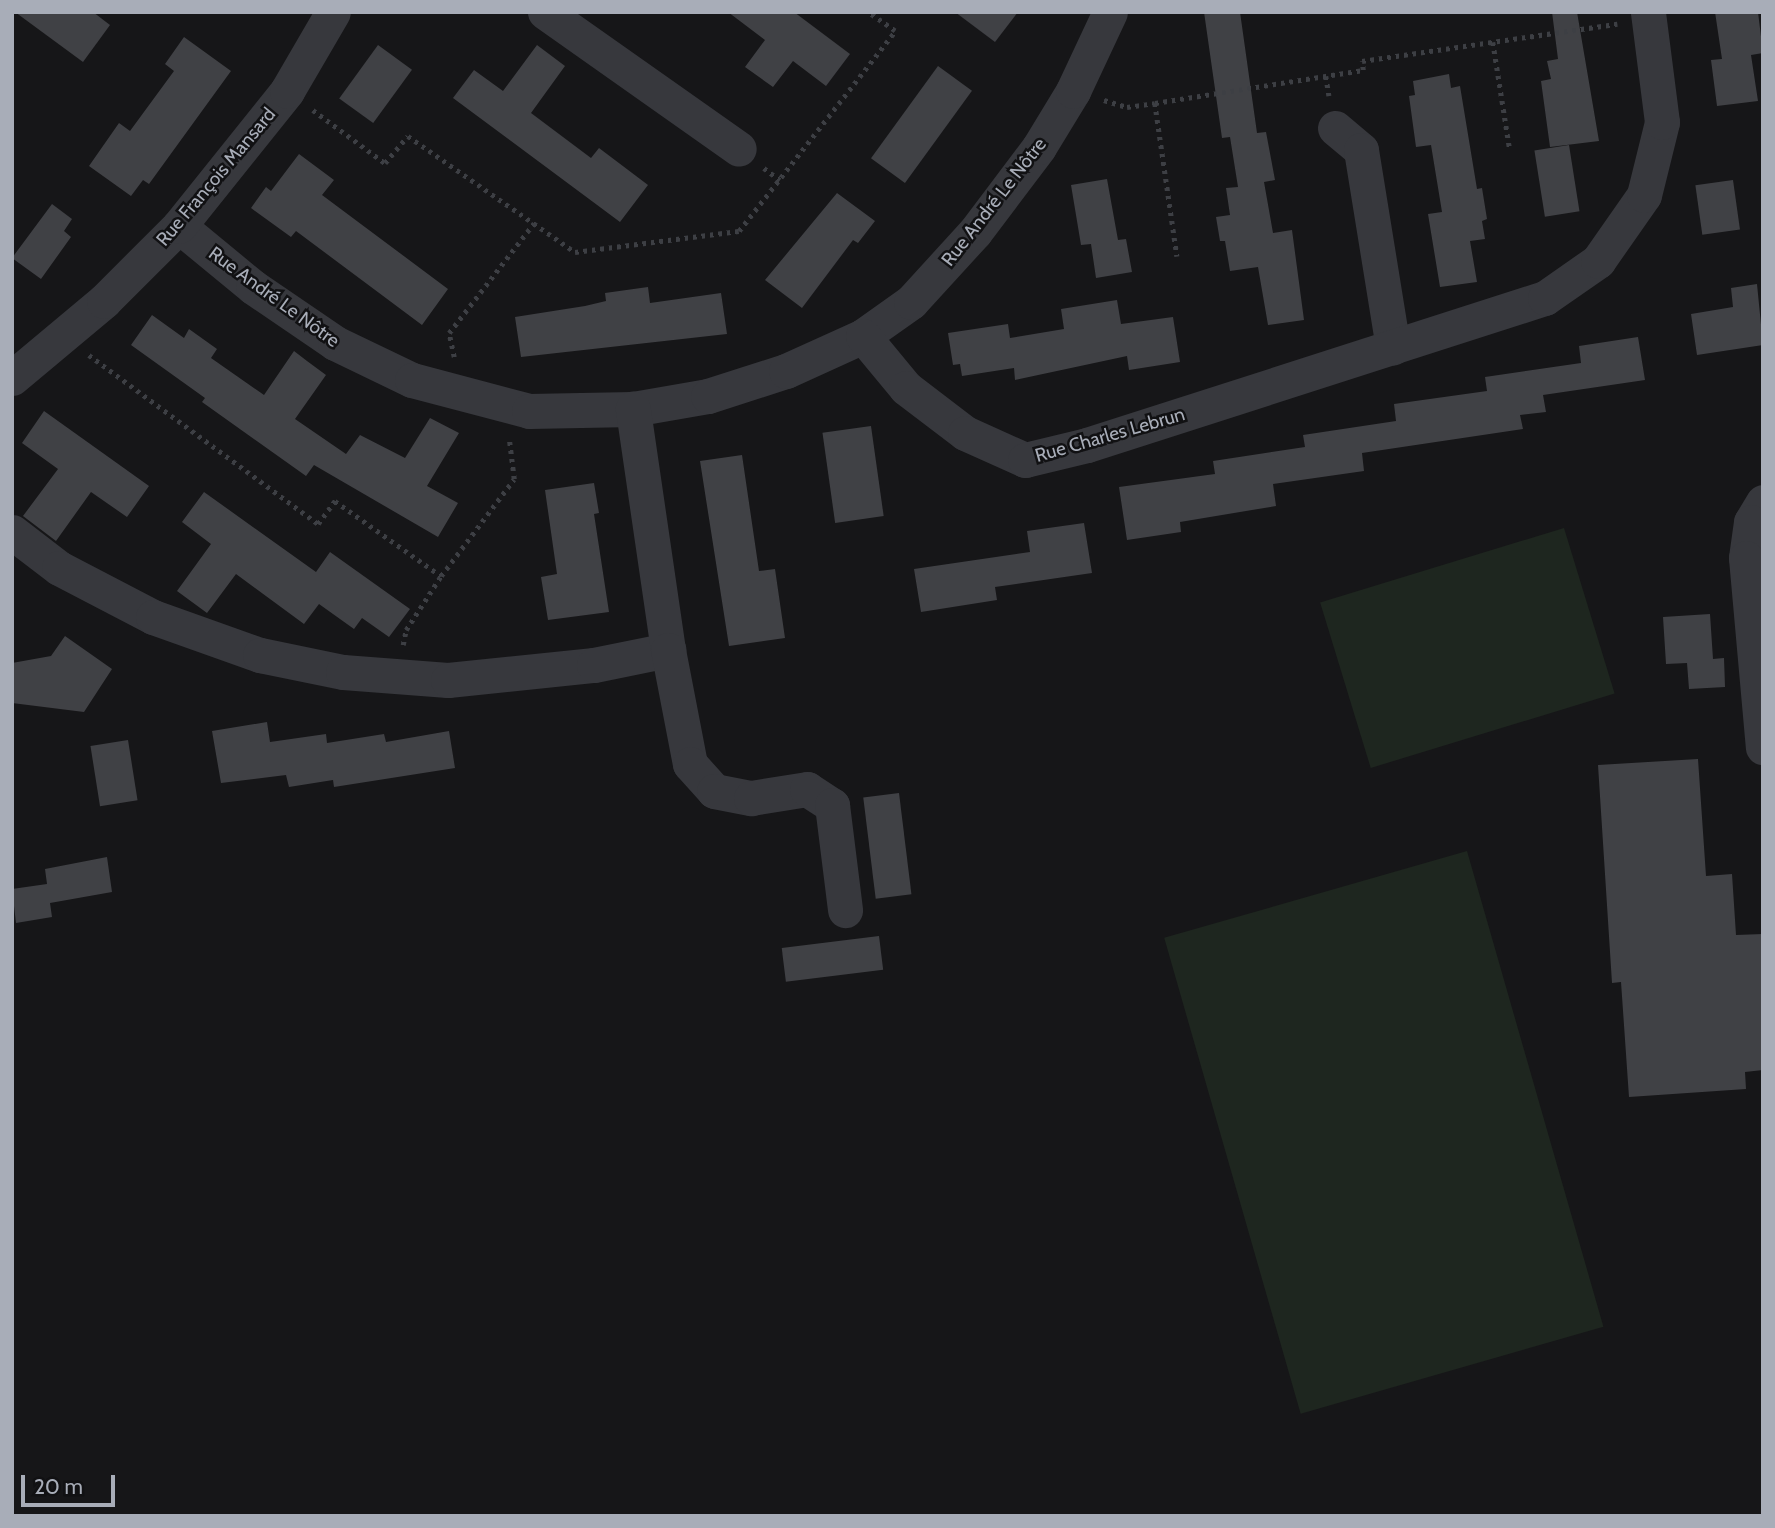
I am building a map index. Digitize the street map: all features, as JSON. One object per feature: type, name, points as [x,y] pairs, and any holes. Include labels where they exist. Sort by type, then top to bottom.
[{"type":"street","name":"Rue François Mansard","points":[[12,378],[63,335],[179,226],[287,91],[334,12]]},
{"type":"street","points":[[545,12],[739,149]]},
{"type":"street","name":"Rue André Le Nôtre","points":[[179,226],[253,287],[335,343],[412,380],[446,391],[529,411],[633,409],[721,392],[786,371],[863,336],[911,302],[975,232],[1039,147],[1073,91],[1110,12]]},
{"type":"street","name":"Rue Charles Lebrun","points":[[863,336],[906,388],[965,433],[1025,460],[1087,445],[1545,298],[1598,261],[1644,195],[1662,122],[1648,16]]},
{"type":"street","points":[[1335,128],[1361,150],[1393,347]]},
{"type":"street","points":[[633,409],[668,650],[690,764],[714,791],[751,798],[807,789],[832,805],[845,910]]},
{"type":"street","points":[[1763,502],[1751,522],[1746,558],[1763,747]]},
{"type":"street","points":[[12,532],[59,568],[153,617],[260,655],[398,679],[519,674],[668,650]]},
{"type":"path","points":[[287,91],[384,163],[408,136],[575,252],[739,232],[894,31],[868,12]]},
{"type":"path","points":[[1073,91],[1127,107],[1363,71],[1362,61],[1648,16]]},
{"type":"path","points":[[1493,42],[1510,151]]},
{"type":"path","points":[[1155,103],[1177,256]]},
{"type":"path","points":[[446,391],[456,367],[449,333],[534,223]]},
{"type":"path","points":[[63,335],[318,524],[335,501],[441,576]]},
{"type":"path","points":[[398,679],[406,630],[441,576],[514,479],[504,405]]},
{"type":"shaded area","points":[[1564,528],[1615,693],[1371,768],[1320,603]]},
{"type":"shaded area","points":[[1467,851],[1603,1327],[1301,1414],[1164,938]]},
{"type":"building","points":[[15,12],[93,12],[110,25],[83,62]]},
{"type":"building","points":[[728,12],[794,12],[850,54],[826,86],[793,61],[773,87],[745,67],[765,40]]},
{"type":"building","points":[[955,12],[1018,12],[995,42]]},
{"type":"building","points":[[1204,12],[1240,12],[1257,133],[1266,132],[1275,180],[1264,182],[1273,233],[1292,230],[1304,320],[1268,325],[1258,267],[1230,271],[1225,241],[1220,241],[1216,217],[1230,215],[1226,188],[1238,187],[1230,137],[1222,138]]},
{"type":"building","points":[[1552,12],[1577,12],[1599,141],[1550,147],[1541,81],[1551,79],[1547,61],[1558,59]]},
{"type":"building","points":[[1715,12],[1758,12],[1763,53],[1751,55],[1758,101],[1717,106],[1711,60],[1722,59]]},
{"type":"building","points":[[184,37],[231,71],[149,184],[143,180],[131,196],[89,166],[119,123],[130,131],[174,71],[165,64]]},
{"type":"building","points":[[378,45],[412,70],[373,123],[339,98]]},
{"type":"building","points":[[537,45],[565,66],[531,113],[591,158],[599,148],[648,185],[620,222],[453,98],[474,70],[503,91]]},
{"type":"building","points":[[938,66],[972,91],[905,183],[871,158]]},
{"type":"building","points":[[1449,74],[1451,88],[1460,86],[1477,189],[1482,188],[1487,219],[1482,221],[1485,239],[1470,241],[1477,282],[1440,287],[1428,214],[1442,212],[1431,145],[1416,147],[1409,96],[1415,95],[1413,81]]},
{"type":"building","points":[[1569,145],[1579,211],[1545,217],[1534,150]]},
{"type":"building","points":[[299,154],[334,180],[322,195],[448,289],[422,325],[296,231],[291,237],[251,208],[266,187],[271,191]]},
{"type":"building","points":[[1107,179],[1118,240],[1126,239],[1132,272],[1096,278],[1091,244],[1081,245],[1071,185]]},
{"type":"building","points":[[1733,180],[1740,230],[1702,235],[1695,185]]},
{"type":"building","points":[[837,193],[875,221],[858,243],[853,240],[802,308],[765,280]]},
{"type":"building","points":[[52,204],[72,219],[64,231],[71,237],[41,279],[12,258]]},
{"type":"building","points":[[1757,284],[1763,345],[1697,355],[1691,314],[1733,307],[1731,288]]},
{"type":"building","points":[[648,287],[650,303],[721,293],[727,334],[521,357],[515,317],[585,306],[606,301],[605,293]]},
{"type":"building","points":[[1117,300],[1121,324],[1173,317],[1180,362],[1129,370],[1127,356],[1015,380],[1014,368],[962,376],[960,364],[953,365],[948,333],[1008,324],[1010,338],[1064,329],[1061,309]]},
{"type":"building","points":[[152,315],[184,338],[189,329],[217,349],[211,358],[264,395],[294,351],[326,375],[295,419],[346,454],[360,435],[405,458],[430,418],[459,433],[427,486],[458,503],[438,537],[314,465],[306,476],[202,402],[205,398],[131,345]]},
{"type":"building","points":[[1638,337],[1645,380],[1543,395],[1546,412],[1520,415],[1523,429],[1362,453],[1364,471],[1273,484],[1276,506],[1180,522],[1181,532],[1127,540],[1119,487],[1215,474],[1213,461],[1305,447],[1303,435],[1396,421],[1394,404],[1487,391],[1485,377],[1581,363],[1579,346]]},
{"type":"building","points":[[44,411],[149,486],[127,517],[91,492],[56,541],[23,516],[58,469],[22,443]]},
{"type":"building","points":[[871,426],[884,516],[835,523],[822,433]]},
{"type":"building","points":[[742,455],[759,571],[775,569],[785,638],[729,646],[700,461]]},
{"type":"building","points":[[594,483],[599,513],[594,514],[609,612],[548,620],[541,577],[557,574],[545,490]]},
{"type":"building","points":[[204,492],[316,572],[330,552],[410,609],[389,637],[362,618],[354,629],[319,604],[304,624],[236,574],[207,613],[177,591],[211,544],[182,522]]},
{"type":"building","points":[[1084,523],[1092,573],[995,587],[997,600],[921,612],[914,569],[1030,552],[1027,531]]},
{"type":"building","points":[[1710,614],[1713,659],[1724,658],[1725,687],[1689,689],[1687,663],[1666,664],[1663,617]]},
{"type":"building","points":[[65,636],[112,669],[84,712],[12,703],[12,663],[51,656]]},
{"type":"building","points":[[267,722],[270,742],[326,734],[327,743],[384,734],[386,742],[449,731],[455,768],[334,787],[333,780],[289,787],[286,775],[221,783],[212,731]]},
{"type":"building","points":[[128,740],[138,800],[100,806],[90,746]]},
{"type":"building","points":[[1698,759],[1706,876],[1732,874],[1736,935],[1763,934],[1763,1070],[1745,1072],[1746,1089],[1629,1097],[1621,982],[1612,983],[1598,765]]},
{"type":"building","points":[[899,793],[911,894],[876,899],[863,797]]},
{"type":"building","points":[[107,857],[112,892],[50,903],[52,917],[16,923],[12,889],[47,884],[45,869]]},
{"type":"building","points":[[879,936],[883,970],[786,982],[782,948]]}]
